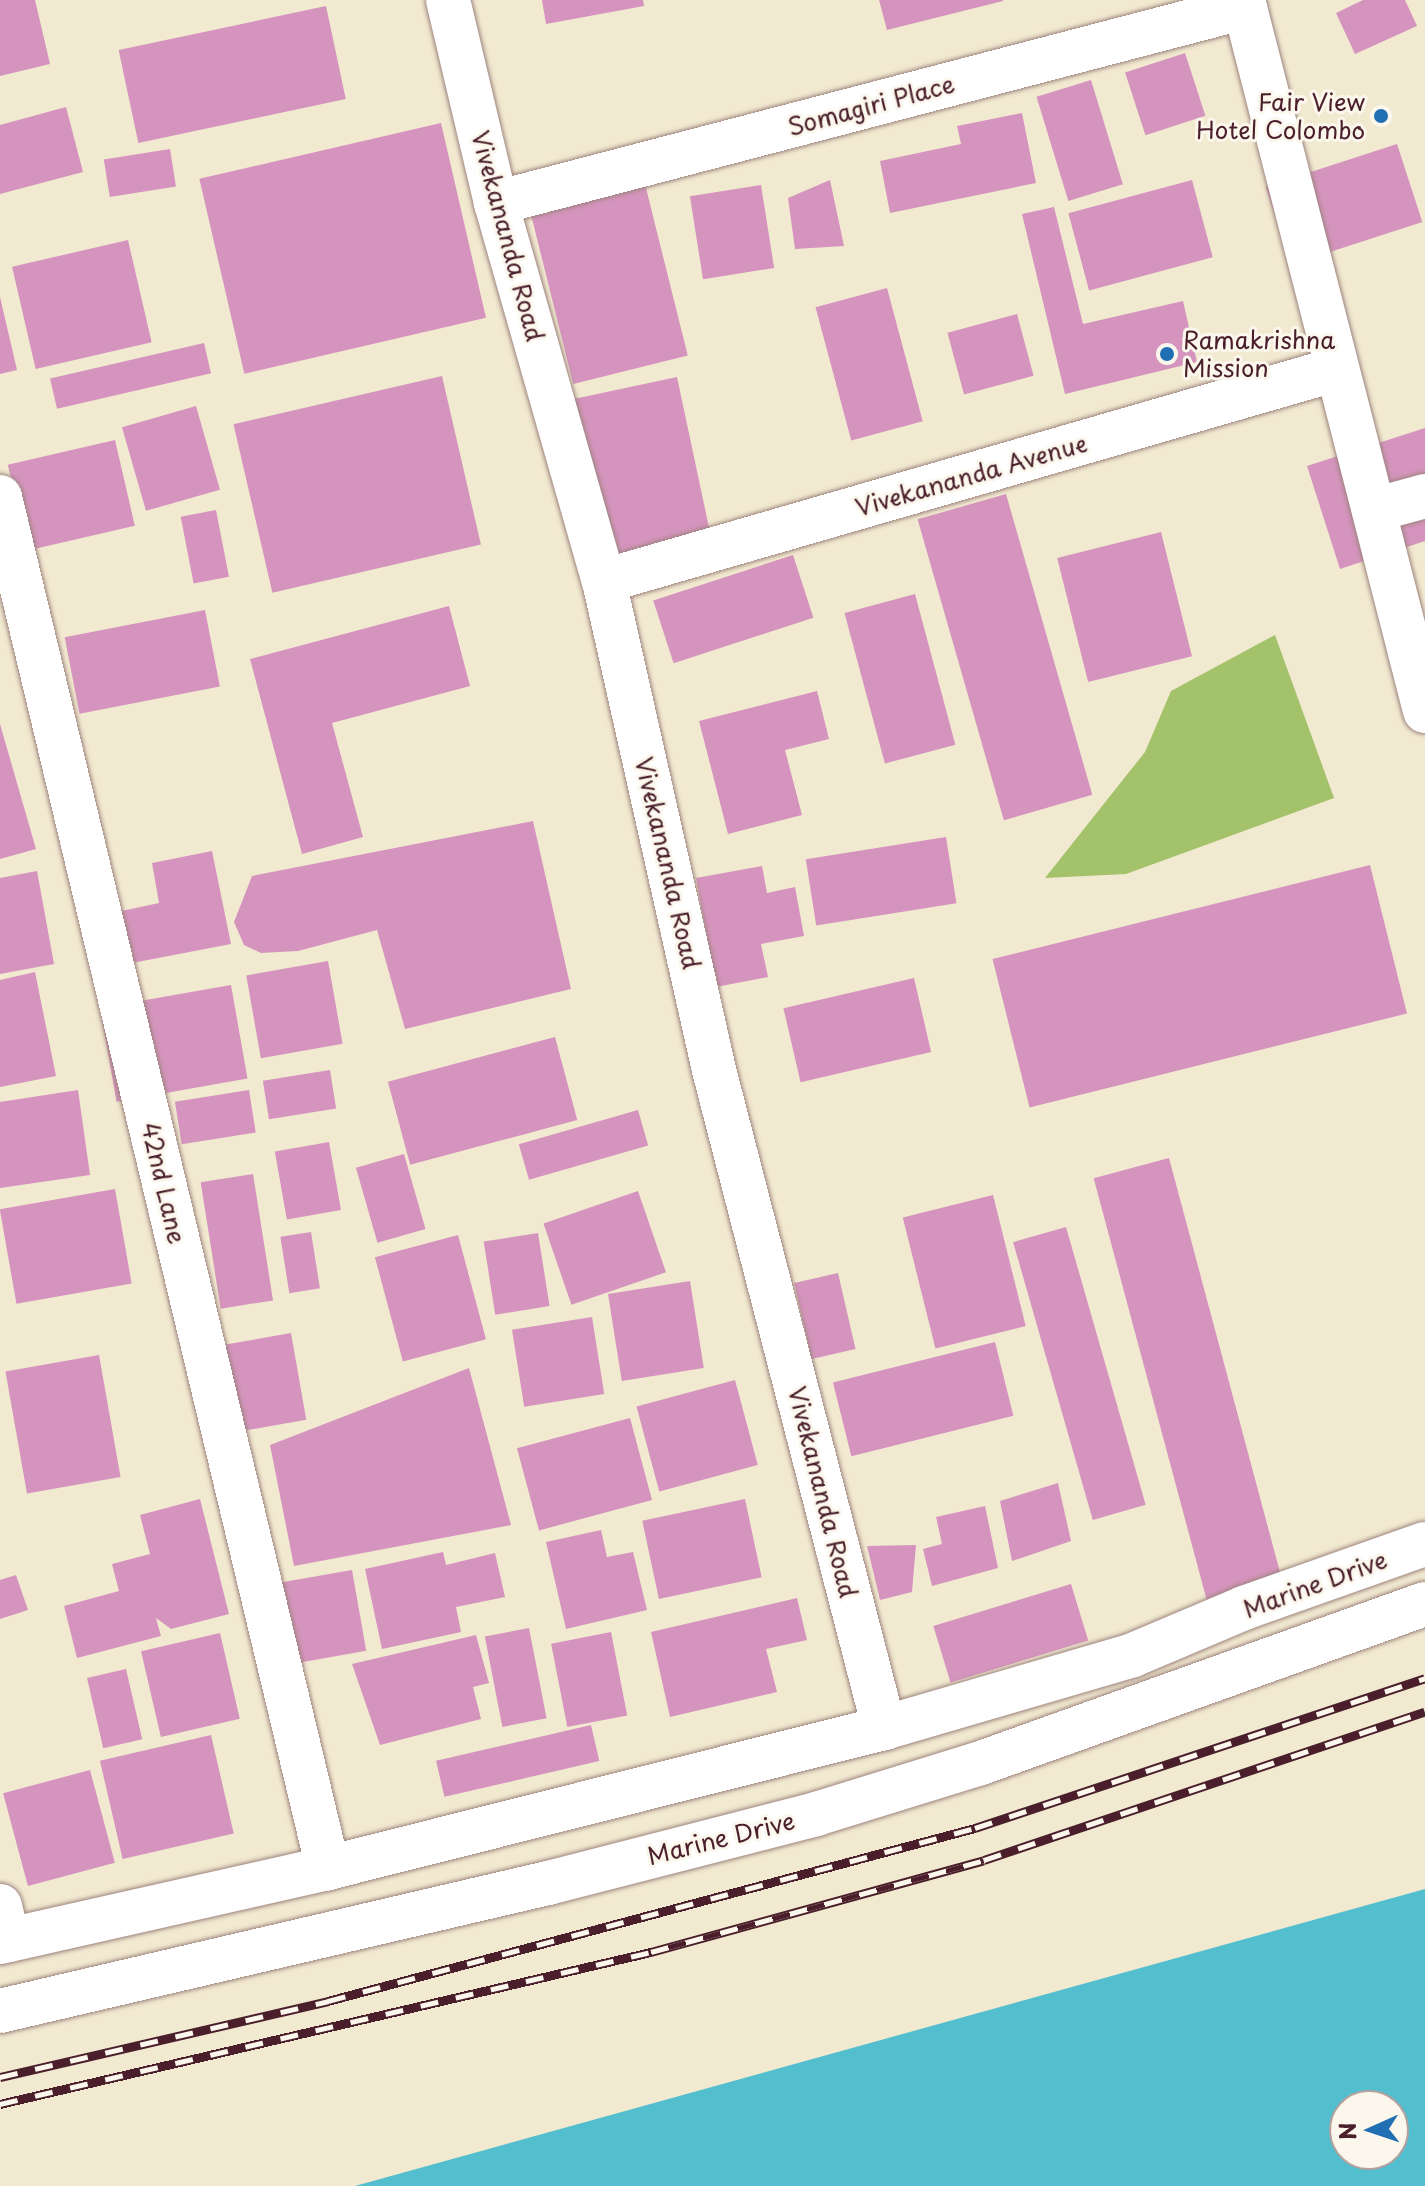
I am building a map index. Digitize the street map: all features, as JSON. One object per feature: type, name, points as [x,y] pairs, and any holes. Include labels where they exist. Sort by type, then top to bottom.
[{"type":"street","name":"Vivekananda Road","points":[[448,0],[496,203],[604,581],[714,1070],[884,1728]]},
{"type":"street","name":"Somagiri Place","points":[[496,203],[1244,4]]},
{"type":"street","points":[[1244,4],[1425,711]]},
{"type":"street","name":"Vivekananda Avenue","points":[[604,581],[1337,369]]},
{"type":"street","points":[[1374,510],[1425,496]]},
{"type":"street","name":"42nd Lane","points":[[0,497],[328,1868]]},
{"type":"street","name":"Marine Drive","points":[[3,1929],[328,1868],[884,1728],[1133,1655],[1244,1608],[1425,1544]]},
{"type":"street","name":"Marine Drive","points":[[0,2011],[548,1883],[816,1814],[978,1764],[1425,1604]]},
{"type":"green space","points":[[1275,635],[1334,798],[1126,874],[1045,878],[1145,752],[1171,691]]},
{"type":"water","points":[[1425,1889],[1425,2186],[355,2186]]},
{"type":"building","points":[[0,0],[35,0],[50,64],[0,76]]},
{"type":"building","points":[[542,0],[643,0],[644,6],[546,24]]},
{"type":"building","points":[[879,0],[1003,0],[1003,1],[887,30]]},
{"type":"building","points":[[1363,0],[1405,0],[1417,26],[1355,54],[1336,13]]},
{"type":"building","points":[[326,6],[346,99],[138,143],[119,50]]},
{"type":"building","points":[[1185,53],[1205,116],[1145,135],[1125,72]]},
{"type":"building","points":[[1091,80],[1123,184],[1068,201],[1036,97]]},
{"type":"building","points":[[66,107],[83,172],[0,194],[0,125]]},
{"type":"building","points":[[1022,113],[1036,183],[890,213],[880,161],[961,144],[957,126]]},
{"type":"building","points":[[441,123],[486,318],[244,374],[199,179]]},
{"type":"building","points":[[1397,144],[1422,222],[1291,265],[1266,187]]},
{"type":"building","points":[[170,149],[176,187],[110,197],[104,159]]},
{"type":"building","points":[[642,172],[688,355],[573,384],[528,201]]},
{"type":"building","points":[[830,180],[844,246],[795,249],[788,198]]},
{"type":"building","points":[[1192,180],[1213,257],[1089,290],[1068,213]]},
{"type":"building","points":[[761,185],[774,268],[703,279],[690,196]]},
{"type":"building","points":[[1054,207],[1083,324],[1183,301],[1197,362],[1065,394],[1022,214]]},
{"type":"building","points":[[128,240],[152,342],[36,369],[12,267]]},
{"type":"building","points":[[887,288],[923,421],[851,440],[816,307]]},
{"type":"building","points":[[0,297],[17,370],[0,374]]},
{"type":"building","points":[[1017,314],[1034,376],[964,394],[947,333]]},
{"type":"building","points":[[204,343],[211,373],[57,409],[50,379]]},
{"type":"building","points":[[442,376],[481,545],[272,593],[233,424]]},
{"type":"building","points":[[677,377],[712,542],[606,565],[571,399]]},
{"type":"building","points":[[196,406],[220,490],[146,511],[122,427]]},
{"type":"building","points":[[1425,428],[1425,541],[1340,569],[1307,466]]},
{"type":"building","points":[[115,440],[135,526],[28,550],[8,465]]},
{"type":"building","points":[[1006,494],[1092,795],[1004,820],[918,519]]},
{"type":"building","points":[[216,510],[229,577],[194,584],[181,517]]},
{"type":"building","points":[[1161,532],[1192,656],[1088,682],[1057,558]]},
{"type":"building","points":[[793,555],[813,618],[674,663],[653,600]]},
{"type":"building","points":[[915,594],[955,745],[885,764],[844,613]]},
{"type":"building","points":[[449,606],[470,686],[332,723],[363,837],[302,854],[250,659]]},
{"type":"building","points":[[205,610],[220,687],[80,714],[65,637]]},
{"type":"building","points":[[817,691],[829,739],[785,750],[802,815],[728,834],[699,721]]},
{"type":"building","points":[[0,724],[36,849],[0,859]]},
{"type":"building","points":[[533,821],[571,989],[405,1029],[377,930],[298,951],[261,953],[244,945],[234,922],[252,876]]},
{"type":"building","points":[[946,837],[956,903],[816,925],[806,859]]},
{"type":"building","points":[[212,851],[231,944],[127,964],[117,912],[159,903],[152,863]]},
{"type":"building","points":[[1370,865],[1407,1013],[1030,1108],[993,959]]},
{"type":"building","points":[[762,866],[767,893],[795,887],[804,936],[761,944],[768,977],[716,987],[696,878]]},
{"type":"building","points":[[37,871],[54,964],[0,974],[0,878]]},
{"type":"building","points":[[328,961],[343,1044],[261,1058],[246,975]]},
{"type":"building","points":[[35,972],[56,1076],[0,1087],[0,980]]},
{"type":"building","points":[[914,978],[931,1052],[801,1082],[783,1008]]},
{"type":"building","points":[[231,985],[247,1079],[117,1102],[100,1008]]},
{"type":"building","points":[[555,1037],[577,1120],[410,1165],[388,1082]]},
{"type":"building","points":[[330,1070],[336,1109],[269,1119],[263,1081]]},
{"type":"building","points":[[78,1090],[90,1175],[0,1188],[0,1102]]},
{"type":"building","points":[[249,1090],[256,1132],[182,1144],[175,1102]]},
{"type":"building","points":[[638,1110],[648,1146],[529,1180],[519,1144]]},
{"type":"building","points":[[329,1142],[341,1210],[287,1220],[275,1152]]},
{"type":"building","points":[[404,1154],[425,1229],[377,1243],[356,1168]]},
{"type":"building","points":[[1169,1158],[1282,1580],[1207,1600],[1094,1178]]},
{"type":"building","points":[[253,1174],[273,1300],[221,1309],[201,1182]]},
{"type":"building","points":[[115,1189],[132,1284],[16,1304],[0,1209]]},
{"type":"building","points":[[638,1191],[666,1272],[571,1305],[543,1224]]},
{"type":"building","points":[[993,1195],[1026,1326],[935,1348],[903,1217]]},
{"type":"building","points":[[1066,1227],[1146,1505],[1093,1520],[1013,1242]]},
{"type":"building","points":[[311,1232],[320,1288],[289,1293],[280,1237]]},
{"type":"building","points":[[538,1233],[550,1306],[495,1315],[484,1242]]},
{"type":"building","points":[[458,1235],[486,1339],[403,1362],[375,1257]]},
{"type":"building","points":[[838,1273],[856,1349],[812,1359],[794,1283]]},
{"type":"building","points":[[690,1281],[704,1368],[622,1381],[608,1294]]},
{"type":"building","points":[[592,1317],[604,1394],[524,1407],[512,1330]]},
{"type":"building","points":[[291,1333],[306,1420],[235,1432],[220,1346]]},
{"type":"building","points":[[995,1342],[1013,1416],[851,1456],[833,1382]]},
{"type":"building","points":[[99,1355],[121,1477],[27,1494],[5,1371]]},
{"type":"building","points":[[469,1368],[511,1525],[294,1566],[270,1445]]},
{"type":"building","points":[[735,1380],[758,1465],[659,1491],[636,1406]]},
{"type":"building","points":[[630,1418],[652,1500],[539,1530],[517,1448]]},
{"type":"building","points":[[1058,1483],[1071,1541],[1012,1561],[1000,1501]]},
{"type":"building","points":[[200,1499],[229,1614],[171,1629],[156,1618],[161,1636],[77,1658],[64,1606],[119,1591],[112,1564],[150,1554],[140,1515]]},
{"type":"building","points":[[745,1499],[762,1577],[659,1599],[642,1521]]},
{"type":"building","points":[[985,1506],[998,1568],[932,1586],[923,1549],[942,1544],[936,1517]]},
{"type":"building","points":[[601,1530],[607,1557],[633,1552],[647,1610],[566,1629],[546,1542]]},
{"type":"building","points":[[916,1545],[912,1592],[880,1600],[867,1546]]},
{"type":"building","points":[[443,1552],[446,1565],[495,1553],[505,1597],[456,1607],[461,1632],[382,1649],[365,1569]]},
{"type":"building","points":[[352,1570],[366,1651],[290,1664],[276,1583]]},
{"type":"building","points":[[16,1575],[28,1610],[0,1619],[0,1580]]},
{"type":"building","points":[[1071,1584],[1088,1640],[951,1683],[933,1626]]},
{"type":"building","points":[[797,1598],[807,1640],[766,1649],[777,1692],[670,1717],[651,1632]]},
{"type":"building","points":[[529,1628],[547,1718],[502,1727],[485,1637]]},
{"type":"building","points":[[611,1632],[627,1715],[567,1727],[551,1644]]},
{"type":"building","points":[[220,1633],[240,1719],[161,1737],[141,1651]]},
{"type":"building","points":[[476,1635],[489,1683],[473,1687],[481,1719],[380,1745],[352,1664]]},
{"type":"building","points":[[126,1669],[142,1739],[103,1748],[87,1678]]},
{"type":"building","points":[[591,1725],[599,1761],[444,1797],[436,1761]]},
{"type":"building","points":[[211,1735],[234,1833],[123,1859],[100,1761]]},
{"type":"building","points":[[90,1770],[115,1863],[28,1886],[3,1793]]},
{"type":"railway","points":[[0,2077],[328,2001],[975,1828],[1425,1678]]},
{"type":"railway","points":[[0,2104],[651,1952],[984,1860],[1425,1712]]},
{"type":"place","name":"Fair View Hotel Colombo","points":[[1381,116]]},
{"type":"place","name":"Ramakrishna Mission","points":[[1167,354]]}]
